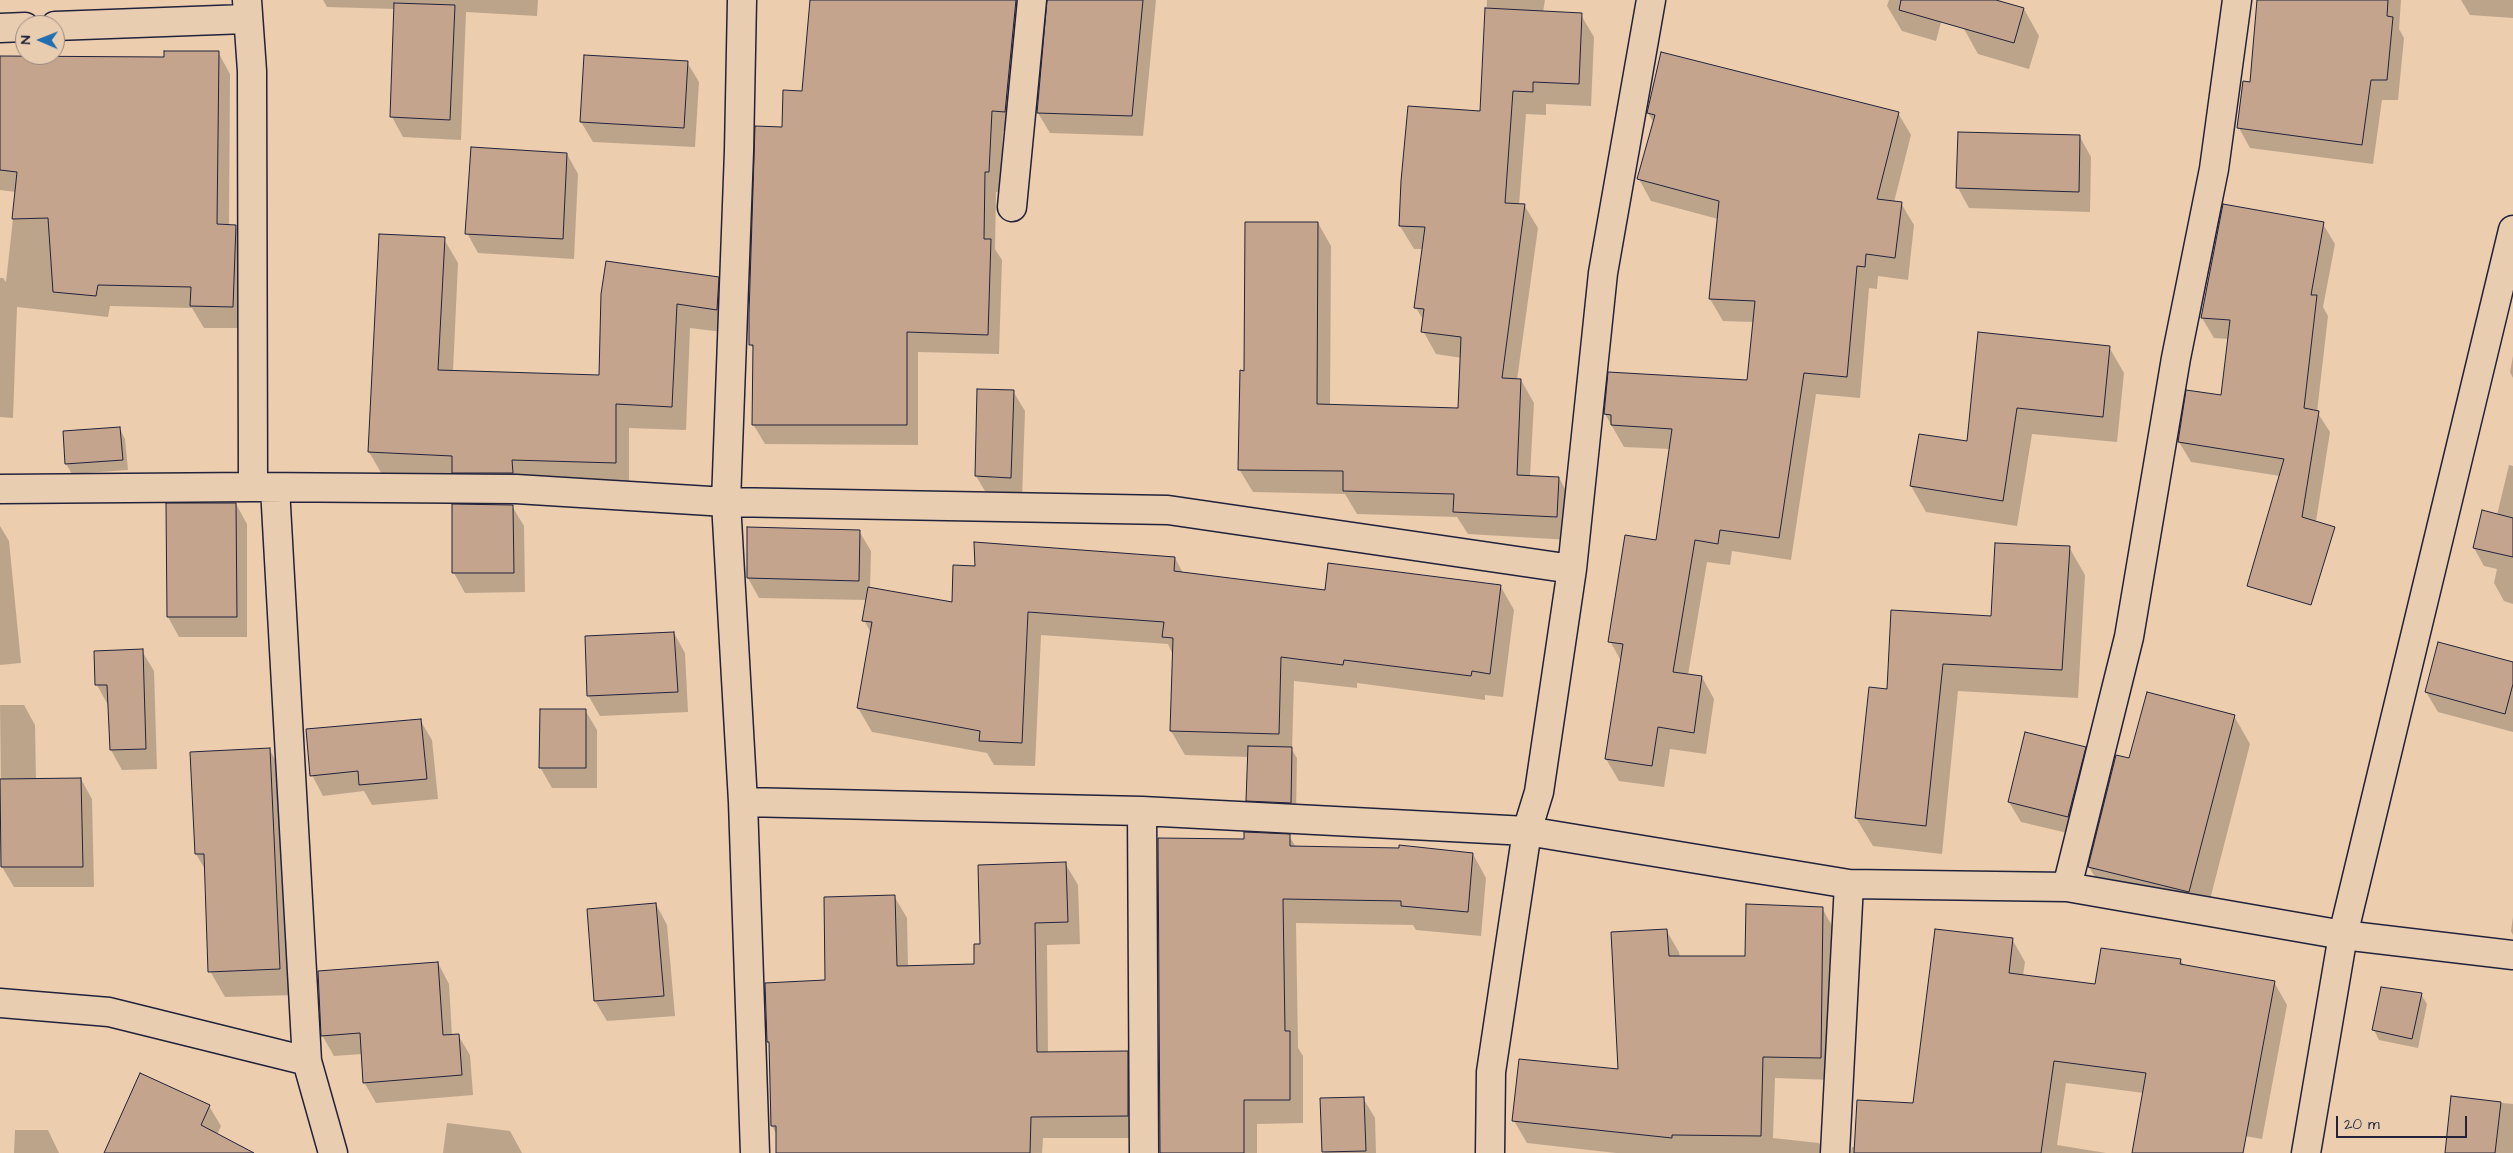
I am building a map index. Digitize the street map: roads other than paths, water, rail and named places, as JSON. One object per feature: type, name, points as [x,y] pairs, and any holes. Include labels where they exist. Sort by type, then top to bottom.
[{"type":"street","points":[[742,0],[740,151],[726,502],[743,802],[755,1153]]},
{"type":"street","points":[[1012,207],[1032,0]]},
{"type":"street","points":[[1490,1153],[1491,1072],[1527,831],[1538,792],[1572,569],[1603,273],[1650,0]]},
{"type":"street","points":[[2067,887],[2129,637],[2176,358],[2214,169],[2237,0]]},
{"type":"street","points":[[65,25],[246,9],[252,72],[264,488],[308,1061],[333,1153]]},
{"type":"street","points":[[0,28],[15,27]]},
{"type":"street","points":[[2306,1153],[2343,935],[2511,244]]},
{"type":"street","points":[[0,489],[516,489],[726,502],[1168,510],[1572,569]]},
{"type":"street","points":[[743,802],[1142,811],[1527,831],[1849,884],[2067,887],[2343,935],[2513,955]]},
{"type":"street","points":[[1142,811],[1144,1153]]},
{"type":"street","points":[[1835,1153],[1849,884]]},
{"type":"street","points":[[0,1003],[109,1012],[308,1061]]}]
